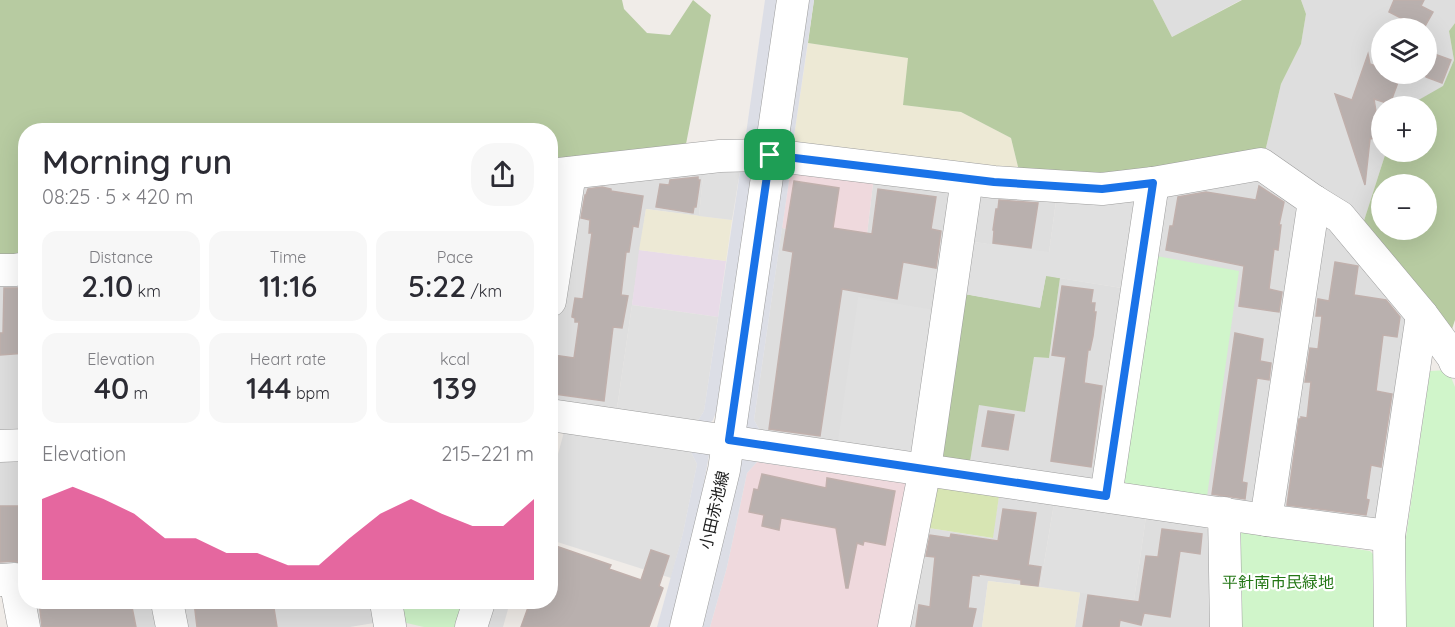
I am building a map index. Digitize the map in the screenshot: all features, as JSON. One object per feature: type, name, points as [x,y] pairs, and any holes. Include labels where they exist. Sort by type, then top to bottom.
[{"type":"street","name":"小田赤池線","points":[[686,627],[724,470],[793,0]]},
{"type":"street","points":[[558,199],[560,174],[720,156],[770,155],[967,179],[1102,189],[1153,183],[1261,164],[1340,218],[1422,315],[1455,362]]},
{"type":"street","points":[[894,627],[925,469],[967,179]]},
{"type":"street","points":[[1106,496],[1153,183]]},
{"type":"street","points":[[1266,520],[1314,201]]},
{"type":"street","points":[[0,270],[18,269]]},
{"type":"street","points":[[1390,627],[1389,536],[1422,315]]},
{"type":"street","points":[[558,416],[1389,536]]},
{"type":"street","points":[[0,446],[18,445]]},
{"type":"street","points":[[1224,513],[1226,627]]},
{"type":"street","points":[[0,580],[15,579],[18,595]]},
{"type":"street","points":[[21,609],[24,627]]},
{"type":"street","points":[[168,609],[171,627]]},
{"type":"street","points":[[387,609],[390,627]]},
{"type":"street","points":[[471,627],[477,609]]},
{"type":"shaded area","points":[[765,0],[778,0],[758,138],[755,143],[745,141]]},
{"type":"shaded area","points":[[801,0],[814,0],[793,143],[784,143]]},
{"type":"shaded area","points":[[1153,0],[1241,0],[1172,37]]},
{"type":"shaded area","points":[[1301,0],[1455,0],[1455,23],[1449,31],[1454,60],[1443,87],[1426,96],[1371,96],[1371,162],[1383,162],[1379,174],[1371,174],[1371,199],[1361,230],[1264,156],[1281,84],[1301,44],[1306,14]]},
{"type":"shaded area","points":[[808,43],[909,58],[903,105],[961,112],[1011,138],[1020,175],[793,143]]},
{"type":"shaded area","points":[[741,165],[732,220],[699,216],[704,166]]},
{"type":"shaded area","points":[[741,165],[752,172],[716,412],[710,423],[695,425],[704,411]]},
{"type":"shaded area","points":[[704,166],[699,216],[646,209],[616,415],[558,407],[558,294],[573,194],[581,178]]},
{"type":"shaded area","points":[[799,168],[874,175],[866,243],[782,228],[790,174]]},
{"type":"shaded area","points":[[800,168],[790,174],[754,420],[763,436],[744,427],[781,171]]},
{"type":"shaded area","points":[[1260,172],[1302,207],[1261,499],[1247,509],[1206,503],[1151,255],[1160,195]]},
{"type":"shaded area","points":[[874,175],[957,194],[940,311],[837,447],[763,436],[754,420],[782,228],[866,242]]},
{"type":"shaded area","points":[[982,189],[1057,194],[1049,253],[967,241]]},
{"type":"shaded area","points":[[1127,193],[1142,206],[1128,289],[1046,276],[1040,308],[959,293],[967,241],[1049,252],[1057,194]]},
{"type":"shaded area","points":[[646,209],[732,220],[726,261],[639,250]]},
{"type":"shaded area","points":[[1329,220],[1413,313],[1382,516],[1368,527],[1288,514],[1277,501],[1316,224]]},
{"type":"shaded area","points":[[639,250],[726,261],[718,317],[632,305]]},
{"type":"shaded area","points":[[18,276],[18,436],[0,437],[0,278]]},
{"type":"shaded area","points":[[1060,278],[1128,289],[1099,479],[1090,485],[969,468],[979,404],[1025,411],[1034,357],[1049,358]]},
{"type":"shaded area","points":[[858,297],[940,311],[919,451],[909,458],[837,447]]},
{"type":"shaded area","points":[[632,305],[718,317],[704,411],[695,425],[616,415]]},
{"type":"shaded area","points":[[558,431],[704,449],[709,455],[694,538],[669,627],[657,627],[683,533],[697,464],[691,452]]},
{"type":"shaded area","points":[[564,432],[691,452],[697,464],[671,578],[558,542],[558,454]]},
{"type":"shaded area","points":[[745,455],[905,475],[913,493],[905,483],[757,462],[747,473],[727,567],[710,627],[699,627],[739,462]]},
{"type":"shaded area","points":[[18,461],[18,583],[0,571],[0,462]]},
{"type":"shaded area","points":[[757,462],[905,483],[913,493],[883,627],[710,627],[727,567],[747,473]]},
{"type":"shaded area","points":[[999,496],[1054,504],[1040,587],[988,581],[982,627],[902,627],[922,527],[992,538]]},
{"type":"shaded area","points":[[1054,504],[1146,517],[1134,600],[1040,587]]},
{"type":"shaded area","points":[[1146,517],[1205,527],[1215,535],[1217,627],[1075,627],[1080,592],[1134,600]]},
{"type":"shaded area","points":[[988,581],[1080,592],[1075,627],[982,627]]},
{"type":"shaded area","points":[[29,609],[160,609],[163,627],[32,627]]},
{"type":"shaded area","points":[[177,609],[376,609],[374,623],[350,627],[180,627]]},
{"type":"shaded area","points":[[486,609],[508,609],[503,627],[481,627]]},
{"type":"green space","points":[[0,0],[622,0],[624,9],[647,33],[670,35],[693,0],[711,15],[686,144],[558,165],[558,123],[18,123],[18,260],[0,261]]},
{"type":"green space","points":[[814,0],[1153,0],[1172,37],[1242,0],[1301,0],[1306,14],[1301,44],[1281,84],[1264,156],[1102,181],[1020,175],[1011,138],[961,112],[903,105],[908,58],[808,43]]},
{"type":"green space","points":[[1455,23],[1455,320],[1451,332],[1361,230],[1371,199],[1371,240],[1437,240],[1437,174],[1379,174],[1383,162],[1437,162],[1437,96],[1426,96],[1443,86],[1454,60],[1449,31]]},
{"type":"green space","points":[[1151,255],[1239,271],[1206,503],[1128,491],[1116,478]]},
{"type":"green space","points":[[1046,275],[1060,278],[1049,358],[1034,357],[1025,412],[979,405],[969,468],[947,465],[937,453],[959,293],[1040,307]]},
{"type":"green space","points":[[1448,370],[1455,387],[1455,627],[1405,627],[1404,551],[1430,371]]},
{"type":"green space","points":[[939,487],[999,496],[993,538],[922,527],[929,494]]},
{"type":"green space","name":"平針南市民緑地","points":[[1242,532],[1370,551],[1377,558],[1378,627],[1233,627],[1232,541]]},
{"type":"green space","points":[[397,609],[470,609],[465,627],[424,627],[402,622]]},
{"type":"building","points":[[1394,0],[1424,0],[1421,6],[1433,12],[1430,18],[1401,18],[1389,12]]},
{"type":"building","points":[[1368,54],[1371,64],[1371,84],[1397,84],[1393,96],[1371,96],[1371,139],[1365,185],[1335,94],[1352,100]]},
{"type":"building","points":[[1437,55],[1451,60],[1442,83],[1437,81]]},
{"type":"building","points":[[698,177],[700,180],[693,213],[656,207],[660,184],[669,185],[670,180]]},
{"type":"building","points":[[794,181],[839,188],[833,228],[872,234],[878,189],[936,197],[931,229],[941,231],[936,268],[903,262],[897,299],[842,289],[820,436],[769,429],[793,252],[783,250]]},
{"type":"building","points":[[1259,186],[1284,202],[1279,225],[1281,225],[1278,250],[1274,249],[1269,289],[1282,292],[1279,312],[1239,306],[1244,266],[1166,250],[1178,197],[1206,192],[1256,200]]},
{"type":"building","points":[[602,187],[611,189],[611,191],[643,196],[638,227],[633,226],[629,252],[626,252],[621,295],[628,296],[622,328],[613,327],[604,401],[558,394],[558,356],[574,358],[579,322],[575,322],[572,316],[575,298],[583,299],[592,233],[589,233],[590,220],[581,218],[588,189]]},
{"type":"building","points":[[999,200],[1038,203],[1031,248],[993,243]]},
{"type":"building","points":[[1335,262],[1358,266],[1354,295],[1386,300],[1400,317],[1397,337],[1383,335],[1376,391],[1392,394],[1381,467],[1371,465],[1366,515],[1287,505],[1299,419],[1307,418],[1311,382],[1305,382],[1310,348],[1318,349],[1322,316],[1316,316],[1318,299],[1329,301]]},
{"type":"building","points":[[1062,286],[1093,290],[1091,303],[1095,303],[1094,312],[1096,312],[1084,383],[1102,386],[1091,467],[1051,461],[1066,357],[1052,355]]},
{"type":"building","points":[[4,288],[18,288],[18,354],[0,355],[0,333],[3,333]]},
{"type":"building","points":[[1235,333],[1263,339],[1260,361],[1271,363],[1269,380],[1257,378],[1242,482],[1247,483],[1245,499],[1212,494]]},
{"type":"building","points":[[988,411],[1014,415],[1008,450],[982,446]]},
{"type":"building","points":[[762,474],[826,488],[827,478],[895,491],[885,545],[864,541],[863,545],[857,543],[848,588],[846,588],[836,528],[781,518],[779,530],[762,526],[764,515],[749,512],[754,489],[758,490]]},
{"type":"building","points":[[0,506],[18,506],[18,562],[0,562]]},
{"type":"building","points":[[1003,509],[1036,513],[1028,565],[1041,567],[1038,586],[1021,584],[1021,580],[972,575],[968,608],[976,609],[972,627],[916,627],[919,605],[930,607],[935,557],[926,556],[930,535],[950,538],[951,534],[998,541]]},
{"type":"building","points":[[1162,529],[1202,534],[1200,554],[1180,551],[1170,617],[1144,613],[1141,625],[1120,620],[1119,627],[1083,627],[1088,595],[1139,602],[1146,556],[1158,557]]},
{"type":"building","points":[[558,547],[611,565],[609,569],[641,580],[651,550],[669,556],[659,586],[663,588],[649,627],[521,627],[527,609],[558,609]]},
{"type":"building","points":[[40,609],[132,609],[136,627],[42,627]]},
{"type":"building","points":[[195,609],[274,609],[277,627],[197,627]]},
{"type":"route","points":[[770,155],[994,182],[1102,189],[1153,183],[1106,496],[729,440],[770,155]]}]
